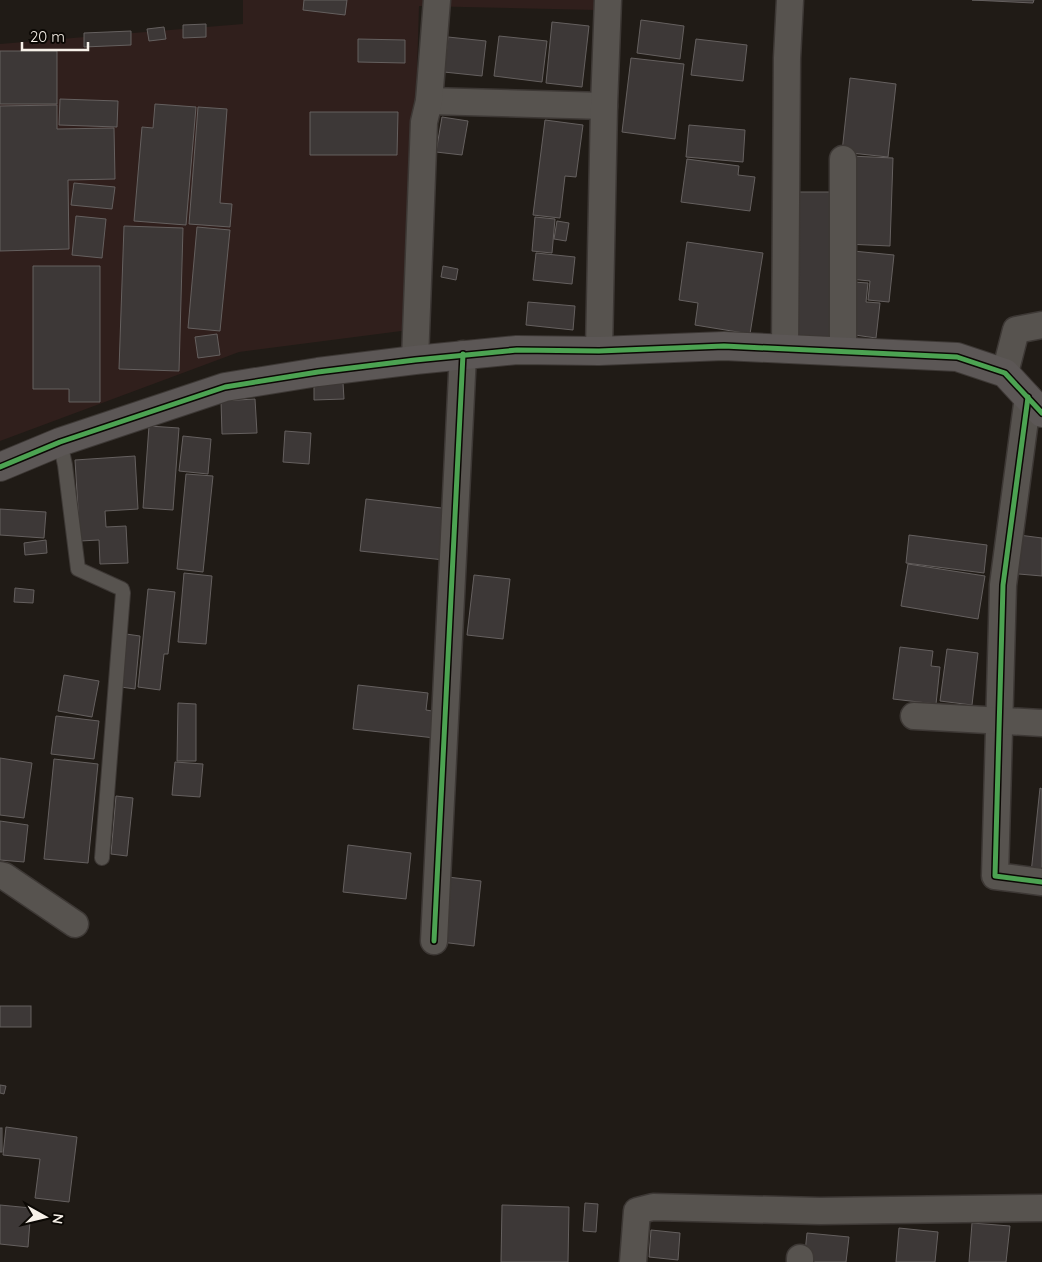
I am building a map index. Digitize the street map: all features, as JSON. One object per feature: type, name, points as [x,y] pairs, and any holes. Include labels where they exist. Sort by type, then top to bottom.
[{"type":"street","points":[[415,360],[424,122],[429,101],[437,0]]},
{"type":"street","points":[[599,351],[608,0]]},
{"type":"street","points":[[786,349],[787,68],[790,0]]},
{"type":"street","points":[[429,101],[604,106]]},
{"type":"street","points":[[843,159],[843,352]]},
{"type":"street","points":[[1005,373],[1016,330],[1042,325]]},
{"type":"street","points":[[0,467],[60,442],[225,387],[318,372],[463,354],[517,350],[599,351],[724,346],[957,357],[1005,373],[1036,403],[1003,585],[995,876],[1042,882]]},
{"type":"street","points":[[434,941],[463,354]]},
{"type":"street","points":[[914,716],[1042,723]]},
{"type":"street","points":[[0,875],[75,924]]},
{"type":"street","points":[[633,1262],[637,1211],[653,1207],[820,1211],[1042,1208]]},
{"type":"lane","points":[[60,442],[65,465],[78,568],[122,589],[123,593],[102,858]]},
{"type":"shaded area","points":[[243,0],[597,0],[597,10],[419,6],[409,330],[239,352],[0,441],[0,44],[243,24]]},
{"type":"building","points":[[304,0],[347,0],[345,15],[303,10]]},
{"type":"building","points":[[972,0],[1034,0],[1033,3]]},
{"type":"building","points":[[641,20],[684,26],[680,59],[637,53]]},
{"type":"building","points":[[552,22],[589,26],[582,87],[546,83]]},
{"type":"building","points":[[206,24],[206,37],[183,38],[183,25]]},
{"type":"building","points":[[164,27],[166,39],[149,41],[147,29]]},
{"type":"building","points":[[131,31],[131,45],[84,47],[84,33]]},
{"type":"building","points":[[499,36],[547,41],[542,82],[494,76]]},
{"type":"building","points":[[448,37],[486,41],[482,76],[444,72]]},
{"type":"building","points":[[358,39],[405,40],[405,63],[358,62]]},
{"type":"building","points":[[696,39],[747,45],[743,81],[691,75]]},
{"type":"building","points":[[0,51],[57,51],[57,104],[0,104]]},
{"type":"building","points":[[631,58],[684,64],[675,139],[622,132]]},
{"type":"building","points":[[850,78],[896,84],[888,157],[842,152]]},
{"type":"building","points":[[60,99],[118,101],[117,127],[59,125]]},
{"type":"building","points":[[155,104],[196,107],[186,225],[134,221],[142,127],[153,128]]},
{"type":"building","points":[[57,105],[57,129],[114,128],[115,179],[68,180],[69,249],[0,251],[0,106]]},
{"type":"building","points":[[198,107],[227,109],[220,203],[232,204],[230,227],[189,224]]},
{"type":"building","points":[[310,112],[398,112],[397,155],[310,155]]},
{"type":"building","points":[[442,117],[468,121],[462,155],[436,152]]},
{"type":"building","points":[[545,120],[583,125],[576,177],[565,176],[560,218],[533,215]]},
{"type":"building","points":[[689,125],[745,130],[743,162],[686,157]]},
{"type":"building","points":[[850,156],[893,158],[890,246],[846,244]]},
{"type":"building","points":[[687,159],[739,166],[738,175],[755,177],[750,211],[681,202]]},
{"type":"building","points":[[74,183],[115,187],[112,209],[71,205]]},
{"type":"building","points":[[796,192],[837,192],[837,338],[795,337]]},
{"type":"building","points":[[76,216],[106,219],[102,258],[72,255]]},
{"type":"building","points":[[535,217],[555,219],[552,253],[532,251]]},
{"type":"building","points":[[557,221],[569,223],[566,241],[554,239]]},
{"type":"building","points":[[124,226],[183,228],[179,371],[119,369]]},
{"type":"building","points":[[197,227],[230,230],[220,331],[188,328]]},
{"type":"building","points":[[687,242],[763,253],[750,334],[695,325],[698,303],[679,300]]},
{"type":"building","points":[[853,251],[894,255],[889,302],[868,300],[870,281],[850,279]]},
{"type":"building","points":[[536,253],[575,257],[572,284],[533,280]]},
{"type":"building","points":[[33,266],[100,266],[100,402],[69,402],[69,389],[33,389]]},
{"type":"building","points":[[443,266],[458,269],[456,280],[441,277]]},
{"type":"building","points":[[853,282],[868,283],[866,302],[880,303],[876,338],[855,335]]},
{"type":"building","points":[[528,302],[575,306],[573,330],[526,325]]},
{"type":"building","points":[[217,334],[220,355],[198,358],[195,337]]},
{"type":"building","points":[[343,383],[344,399],[314,400],[314,384]]},
{"type":"building","points":[[255,399],[257,433],[222,434],[221,401]]},
{"type":"building","points":[[149,426],[179,428],[173,510],[143,508]]},
{"type":"building","points":[[285,431],[311,433],[309,464],[283,462]]},
{"type":"building","points":[[183,436],[211,439],[208,474],[179,471]]},
{"type":"building","points":[[135,456],[138,509],[105,511],[106,527],[126,526],[128,563],[100,564],[99,540],[80,541],[75,460]]},
{"type":"building","points":[[186,474],[213,476],[203,572],[177,569]]},
{"type":"building","points":[[366,499],[450,509],[444,560],[360,551]]},
{"type":"building","points":[[0,509],[46,512],[44,538],[0,535]]},
{"type":"building","points":[[1011,534],[1042,538],[1042,576],[1007,573]]},
{"type":"building","points":[[909,535],[987,545],[984,573],[906,563]]},
{"type":"building","points":[[46,540],[47,553],[25,555],[24,543]]},
{"type":"building","points":[[908,564],[985,576],[978,619],[901,606]]},
{"type":"building","points":[[184,573],[212,576],[206,644],[178,642]]},
{"type":"building","points":[[474,575],[510,579],[503,639],[467,635]]},
{"type":"building","points":[[15,588],[34,590],[33,603],[14,602]]},
{"type":"building","points":[[148,589],[175,592],[168,654],[164,654],[160,690],[138,687]]},
{"type":"building","points":[[126,634],[140,636],[135,689],[121,687]]},
{"type":"building","points":[[900,647],[933,651],[931,666],[940,667],[936,704],[893,699]]},
{"type":"building","points":[[947,649],[978,653],[972,705],[940,701]]},
{"type":"building","points":[[64,675],[99,681],[92,717],[58,711]]},
{"type":"building","points":[[358,685],[428,693],[426,710],[438,712],[435,738],[353,729]]},
{"type":"building","points":[[178,703],[196,704],[196,761],[177,761]]},
{"type":"building","points":[[56,716],[99,721],[94,759],[51,754]]},
{"type":"building","points":[[0,758],[32,763],[24,818],[0,815]]},
{"type":"building","points":[[54,759],[98,764],[88,863],[44,859]]},
{"type":"building","points":[[175,762],[203,764],[200,797],[172,795]]},
{"type":"building","points":[[1040,788],[1042,789],[1042,874],[1031,873]]},
{"type":"building","points":[[116,796],[133,798],[127,856],[111,854]]},
{"type":"building","points":[[0,821],[28,825],[24,862],[0,860]]},
{"type":"building","points":[[348,845],[411,853],[406,899],[343,892]]},
{"type":"building","points":[[448,877],[481,881],[474,946],[441,942]]},
{"type":"building","points":[[0,1006],[31,1006],[31,1027],[0,1027]]},
{"type":"building","points":[[0,1085],[6,1086],[4,1094],[0,1093]]},
{"type":"building","points":[[6,1127],[77,1137],[69,1202],[35,1198],[40,1159],[3,1155]]},
{"type":"building","points":[[0,1128],[2,1128],[2,1152],[0,1152]]},
{"type":"building","points":[[585,1203],[598,1204],[596,1232],[583,1231]]},
{"type":"building","points":[[0,1205],[31,1208],[28,1247],[0,1244]]},
{"type":"building","points":[[502,1205],[569,1207],[568,1262],[501,1262]]},
{"type":"building","points":[[972,1223],[1010,1226],[1006,1262],[969,1262]]},
{"type":"building","points":[[899,1228],[938,1232],[935,1262],[896,1262]]},
{"type":"building","points":[[651,1230],[680,1233],[678,1260],[649,1257]]},
{"type":"building","points":[[807,1233],[849,1237],[846,1262],[804,1262]]},
{"type":"cycle path","points":[[0,467],[60,442],[225,387],[318,372],[517,350],[599,351],[724,346],[957,357],[1005,373],[1042,413]]},
{"type":"cycle path","points":[[434,941],[463,354]]},
{"type":"cycle path","points":[[1028,397],[1003,585],[995,876],[1042,882]]}]
